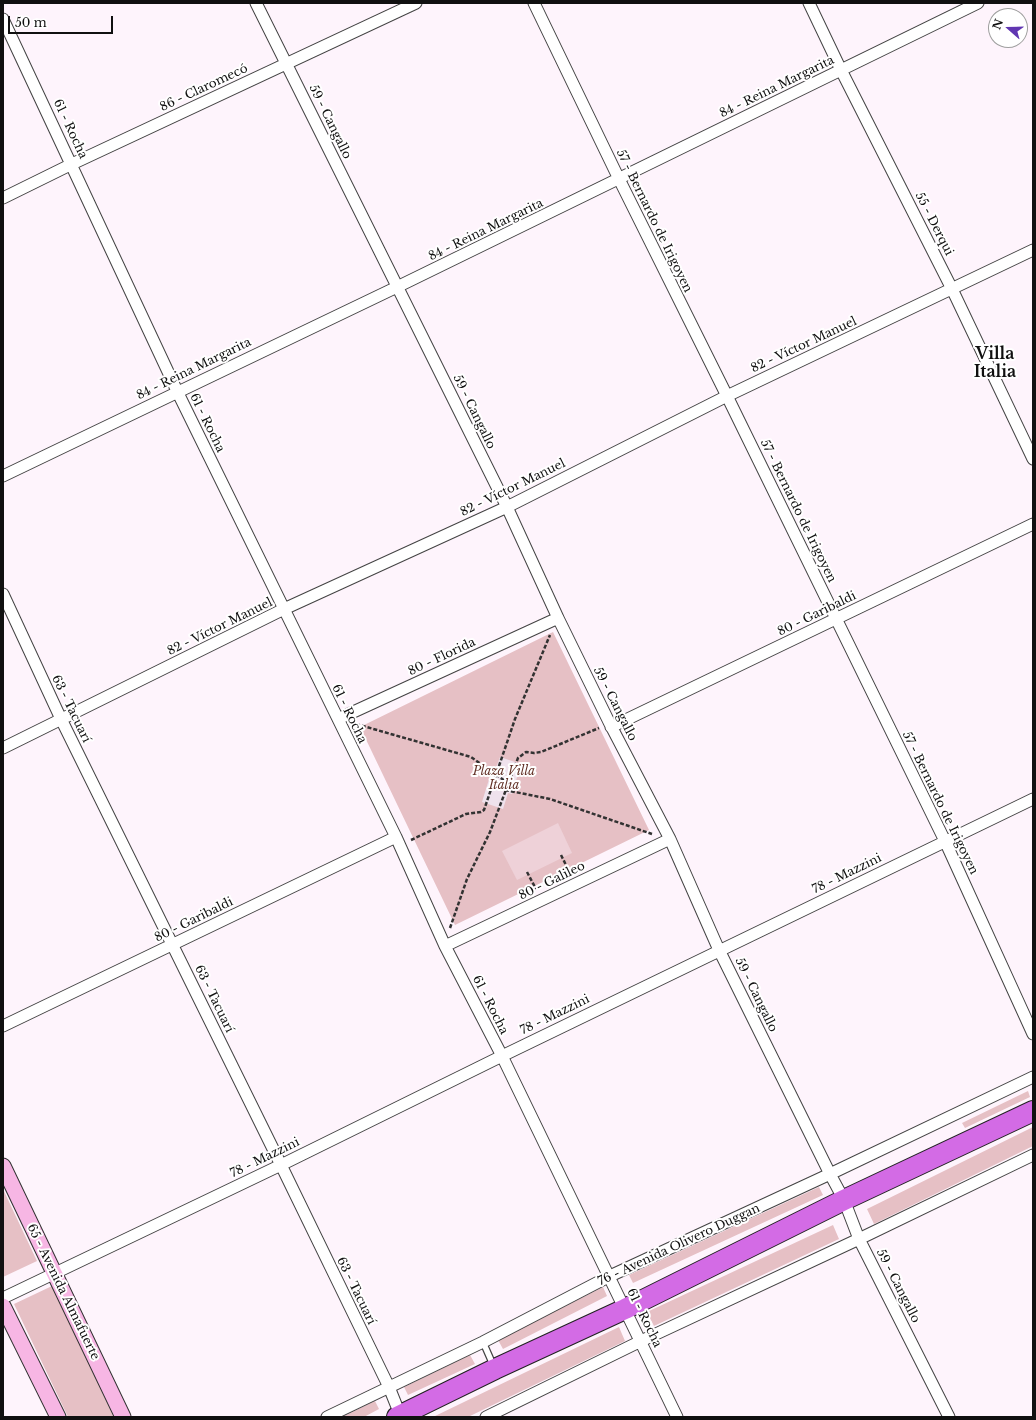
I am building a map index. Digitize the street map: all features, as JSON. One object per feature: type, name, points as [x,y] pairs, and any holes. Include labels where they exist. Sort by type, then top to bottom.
[{"type":"highway","points":[[400,1416],[495,1369],[626,1309],[844,1200],[1033,1111]]},
{"type":"main road","name":"65 - Avenida Almafuerte","points":[[3,1166],[123,1417]]},
{"type":"main road","points":[[3,1306],[58,1417]]},
{"type":"street","name":"59 - Cangallo","points":[[256,3],[507,506],[557,618],[610,726],[670,839],[719,950],[844,1200],[859,1238],[949,1417]]},
{"type":"street","name":"86 - Claromecó","points":[[3,198],[72,164],[416,3]]},
{"type":"street","name":"57 - Bernardo de Irigoyen","points":[[534,3],[618,179],[728,396],[945,841],[1033,1034]]},
{"type":"street","name":"55 - Derqui","points":[[809,3],[841,70],[952,289],[1033,459]]},
{"type":"street","name":"84 - Reina Margarita","points":[[3,476],[177,391],[397,287],[978,3]]},
{"type":"street","name":"61 - Rocha","points":[[3,19],[177,391],[398,841],[445,946],[502,1056],[678,1417]]},
{"type":"street","name":"82 - Víctor Manuel","points":[[3,748],[284,609],[507,506],[728,396],[1033,250]]},
{"type":"street","name":"80 - Garibaldi","points":[[610,726],[836,620],[1033,524]]},
{"type":"street","name":"63 - Tacuarí","points":[[3,594],[61,719],[173,944],[389,1388],[400,1416]]},
{"type":"street","name":"80 - Florida","points":[[338,719],[557,618]]},
{"type":"street","name":"78 - Mazzini","points":[[3,1298],[281,1165],[719,950],[1033,799]]},
{"type":"street","name":"80 - Galileo","points":[[445,946],[670,839]]},
{"type":"street","name":"80 - Garibaldi","points":[[3,1026],[173,944],[398,841]]},
{"type":"street","name":"76 - Avenida Olivero Duggan","points":[[326,1417],[483,1342],[610,1276],[830,1174],[1033,1077]]},
{"type":"street","points":[[486,1417],[641,1341],[1033,1155]]},
{"type":"lane","points":[[483,1342],[495,1369]]},
{"type":"path","points":[[398,841],[466,814],[481,812],[484,810],[515,720],[557,618]]},
{"type":"path","points":[[338,719],[471,757],[508,784]]},
{"type":"path","points":[[445,946],[467,879],[490,832],[518,758],[523,753],[541,752],[610,726]]},
{"type":"path","points":[[505,790],[550,799],[639,830],[670,839]]},
{"type":"path","points":[[561,855],[575,884]]},
{"type":"path","points":[[527,872],[541,900]]},
{"type":"green space","name":"Plaza Villa Italia","points":[[553,632],[649,830],[455,925],[360,727]]},
{"type":"green space","points":[[1028,1091],[1030,1097],[965,1128],[962,1123]]},
{"type":"green space","points":[[1033,1127],[1033,1146],[874,1224],[867,1209]]},
{"type":"green space","points":[[819,1187],[823,1195],[633,1283],[629,1275]]},
{"type":"green space","points":[[3,1189],[37,1261],[3,1277]]},
{"type":"green space","points":[[833,1225],[839,1239],[654,1326],[647,1312]]},
{"type":"green space","points":[[52,1286],[114,1417],[68,1417],[14,1304]]},
{"type":"green space","points":[[603,1287],[607,1296],[503,1349],[498,1340]]},
{"type":"green space","points":[[619,1327],[625,1341],[468,1417],[433,1417]]},
{"type":"green space","points":[[470,1355],[475,1364],[408,1395],[404,1387]]},
{"type":"green space","points":[[375,1401],[379,1409],[364,1417],[342,1417]]},
{"type":"shaded area","points":[[500,757],[521,764],[512,794],[508,793],[503,809],[482,802],[490,776],[493,776]]},
{"type":"shaded area","points":[[558,823],[572,853],[517,880],[502,851]]},
{"type":"district","name":"Villa Italia","points":[[995,363]]}]
